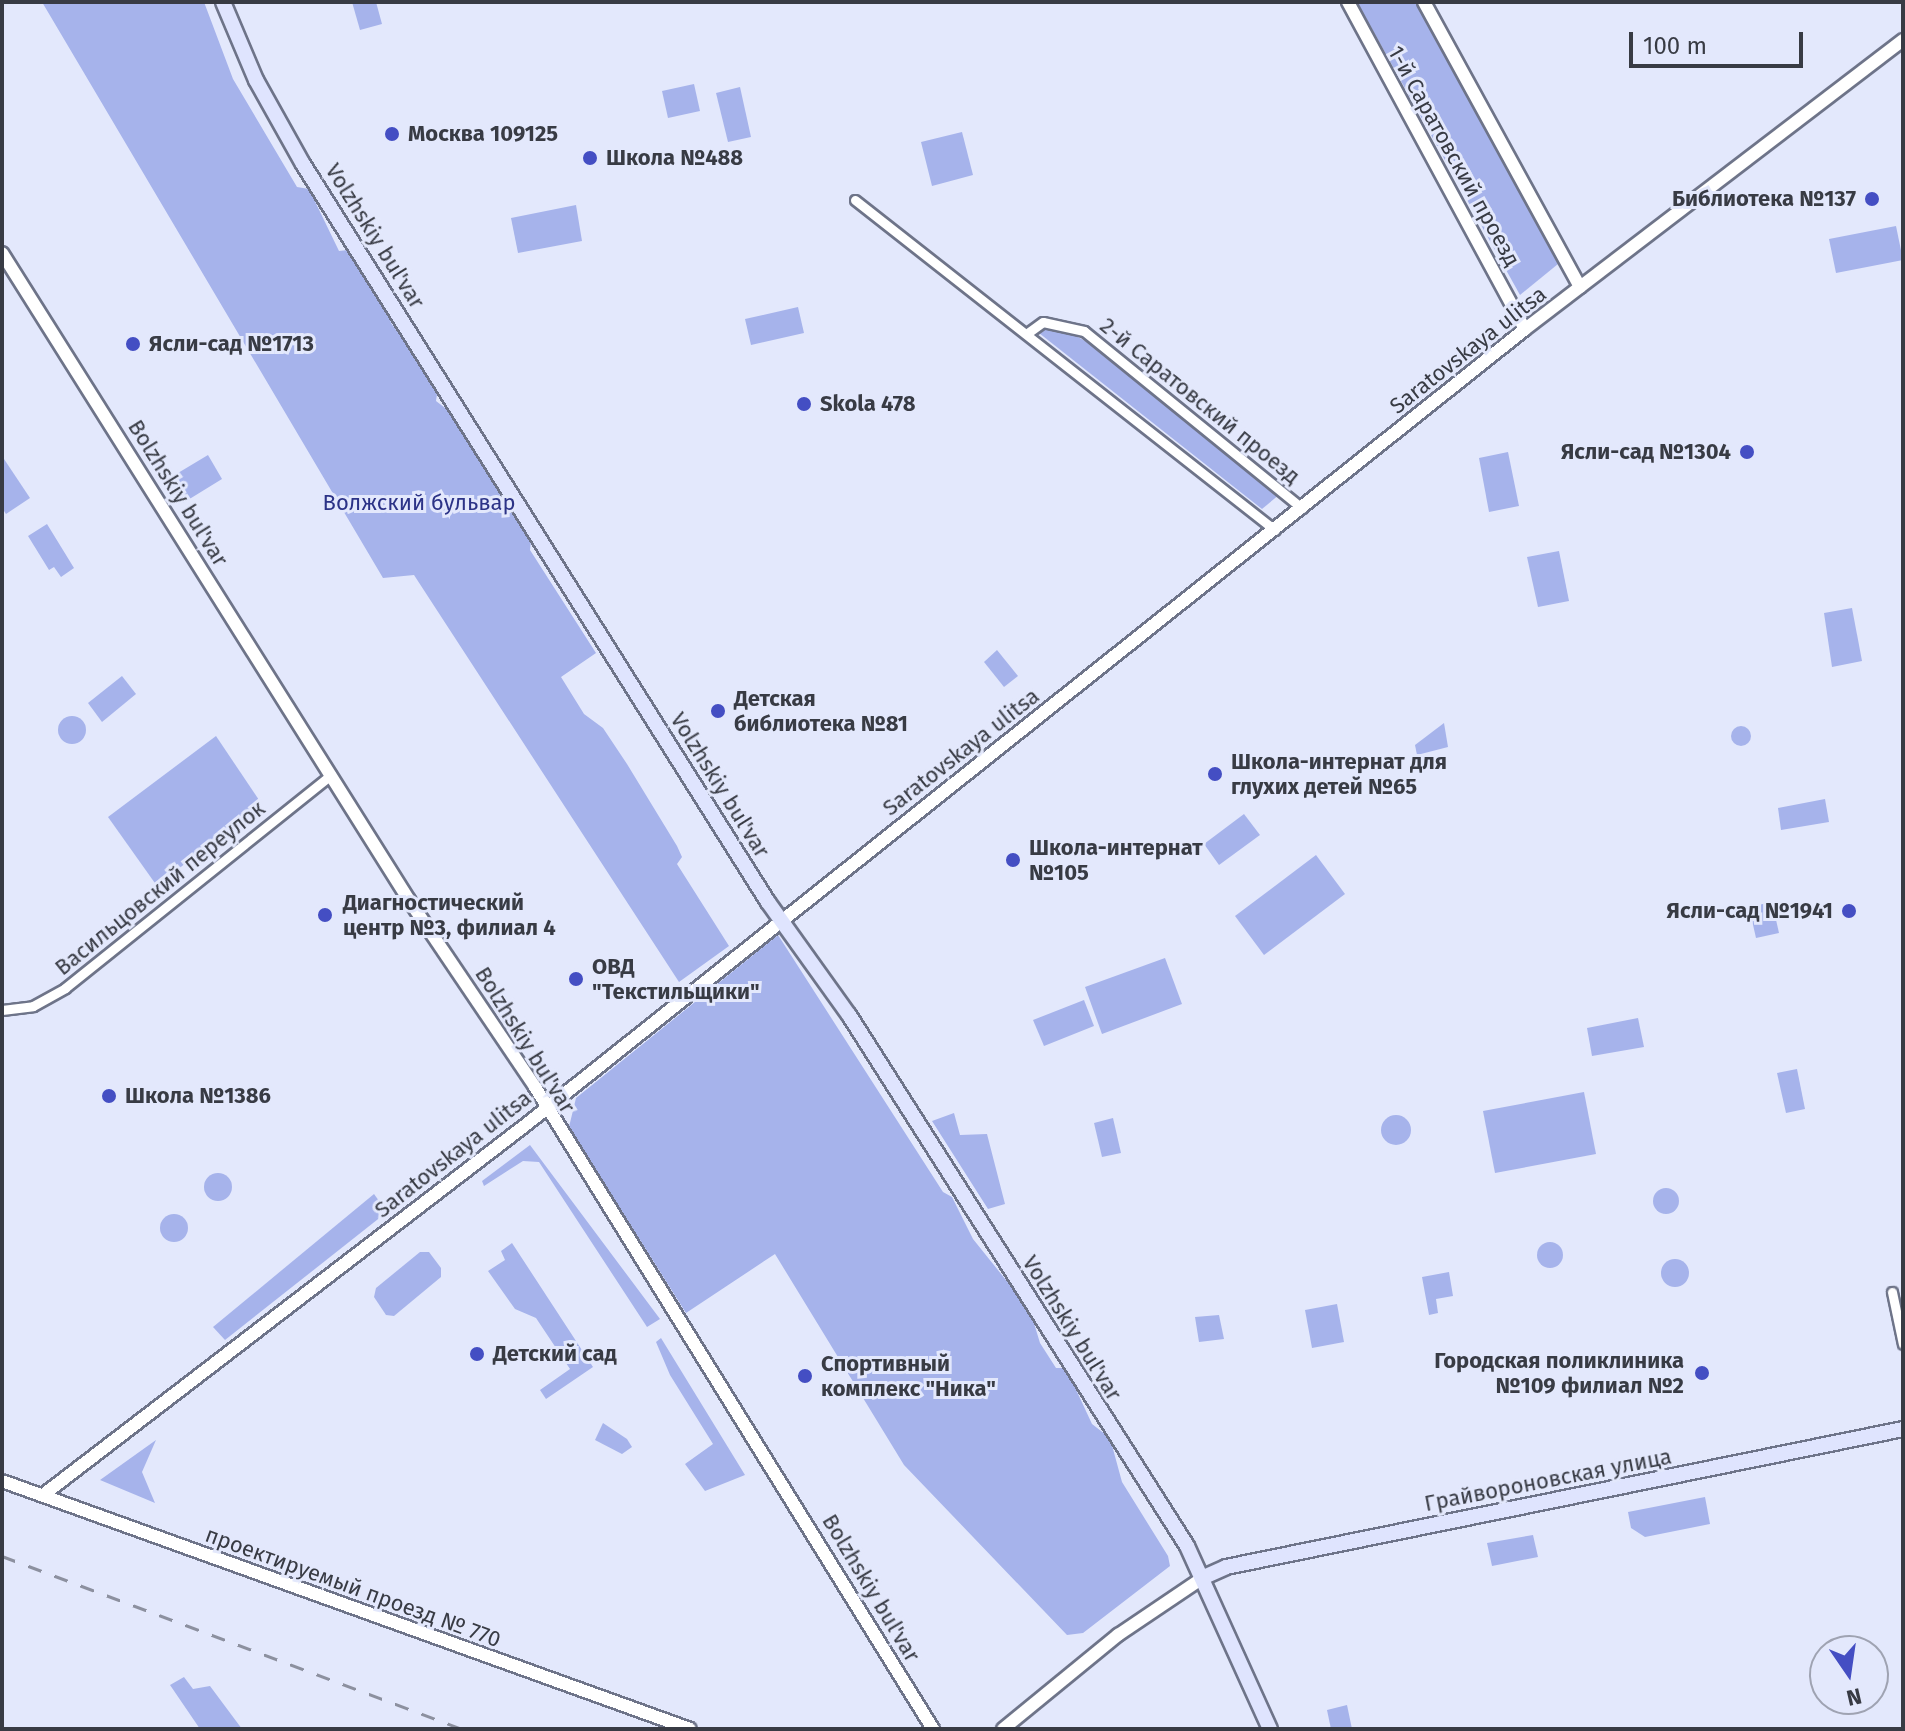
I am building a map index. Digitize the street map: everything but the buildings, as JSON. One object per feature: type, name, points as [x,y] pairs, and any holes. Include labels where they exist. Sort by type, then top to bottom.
[{"type":"main road","name":"Volzhskiy bul'var","points":[[223,2],[256,80],[297,153],[781,920],[849,1015],[1204,1577],[1270,1729]]},
{"type":"main road","name":"Грайвороновская улица","points":[[1204,1577],[1226,1567],[1903,1429]]},
{"type":"street","name":"1-й Саратовский проезд","points":[[1348,2],[1525,329]]},
{"type":"street","points":[[1424,2],[1580,287]]},
{"type":"street","name":"Saratovskaya ulitsa","points":[[43,1495],[546,1106],[1525,329],[1903,40]]},
{"type":"street","points":[[855,200],[1029,332],[1275,530]]},
{"type":"street","name":"Bolzhskiy bul'var","points":[[2,253],[331,775],[546,1106],[933,1729]]},
{"type":"street","name":"2-й Саратовский проезд","points":[[1029,332],[1043,322],[1084,331],[1302,508]]},
{"type":"street","name":"Васильцовский переулок","points":[[2,1010],[33,1006],[65,988],[331,775]]},
{"type":"street","points":[[1892,1292],[1903,1344]]},
{"type":"street","name":"проектируемый проезд № 770","points":[[2,1481],[690,1729]]},
{"type":"street","points":[[1003,1729],[1118,1635],[1204,1577]]},
{"type":"green space","name":"Волжский бульвар","points":[[42,2],[204,2],[233,79],[297,187],[309,189],[339,251],[348,250],[374,295],[386,304],[391,323],[438,387],[436,401],[458,418],[531,541],[530,550],[596,653],[561,677],[584,714],[603,728],[627,764],[677,846],[682,857],[677,864],[729,946],[679,982],[414,575],[383,578]]},
{"type":"green space","points":[[352,2],[376,2],[382,24],[360,30]]},
{"type":"green space","points":[[1357,2],[1416,2],[1558,264],[1520,295]]},
{"type":"green space","points":[[694,84],[700,111],[668,118],[662,91]]},
{"type":"green space","points":[[740,87],[751,137],[728,142],[716,93]]},
{"type":"green space","points":[[962,132],[973,175],[932,186],[921,142]]},
{"type":"green space","points":[[576,205],[582,241],[518,253],[511,218]]},
{"type":"green space","points":[[1896,226],[1903,260],[1836,273],[1829,239]]},
{"type":"green space","points":[[798,307],[804,333],[751,345],[745,319]]},
{"type":"green space","points":[[1046,329],[1064,329],[1106,353],[1280,494],[1262,509],[1039,333]]},
{"type":"green space","points":[[1508,452],[1519,506],[1489,512],[1479,458]]},
{"type":"green space","points":[[208,455],[222,479],[183,503],[168,479]]},
{"type":"green space","points":[[2,456],[30,498],[6,514],[2,508]]},
{"type":"green space","points":[[47,524],[74,568],[61,577],[54,567],[49,570],[28,536]]},
{"type":"green space","points":[[1559,551],[1569,601],[1538,607],[1527,557]]},
{"type":"green space","points":[[1852,608],[1862,661],[1832,667],[1824,613]]},
{"type":"green space","points":[[997,650],[1018,676],[1004,687],[984,662]]},
{"type":"green space","points":[[122,676],[136,694],[102,722],[88,703]]},
{"type":"green space","points":[[72,716],[82,720],[86,730],[82,740],[72,744],[62,740],[58,730],[62,720]]},
{"type":"green space","points":[[1444,723],[1448,747],[1417,755],[1415,745]]},
{"type":"green space","points":[[1741,726],[1748,729],[1751,736],[1748,743],[1741,746],[1734,743],[1731,736],[1734,729]]},
{"type":"green space","points":[[216,736],[261,803],[157,886],[108,817]]},
{"type":"green space","points":[[1825,799],[1829,822],[1781,830],[1778,808]]},
{"type":"green space","points":[[1244,814],[1260,835],[1219,865],[1204,844]]},
{"type":"green space","points":[[1316,855],[1345,894],[1264,955],[1235,916]]},
{"type":"green space","points":[[1772,902],[1779,933],[1756,938],[1749,907]]},
{"type":"green space","points":[[778,935],[943,1192],[952,1197],[973,1239],[1030,1310],[1040,1343],[1056,1368],[1066,1368],[1092,1424],[1110,1438],[1122,1482],[1168,1556],[1170,1566],[1083,1633],[1067,1635],[904,1465],[775,1254],[686,1313],[569,1127],[576,1098]]},
{"type":"green space","points":[[1165,958],[1182,1004],[1102,1034],[1085,987]]},
{"type":"green space","points":[[1084,1000],[1094,1026],[1044,1046],[1033,1020]]},
{"type":"green space","points":[[1638,1018],[1644,1047],[1592,1056],[1587,1028]]},
{"type":"green space","points":[[1797,1069],[1805,1109],[1786,1113],[1777,1073]]},
{"type":"green space","points":[[1584,1092],[1596,1154],[1495,1173],[1483,1111]]},
{"type":"green space","points":[[954,1113],[960,1135],[987,1134],[1005,1204],[988,1209],[932,1121]]},
{"type":"green space","points":[[1396,1115],[1407,1119],[1411,1130],[1407,1141],[1396,1145],[1385,1141],[1381,1130],[1385,1119]]},
{"type":"green space","points":[[1113,1118],[1121,1153],[1102,1157],[1094,1123]]},
{"type":"green space","points":[[530,1145],[660,1319],[647,1327],[539,1162],[523,1161],[484,1186],[482,1181]]},
{"type":"green space","points":[[218,1173],[228,1177],[232,1187],[228,1197],[218,1201],[208,1197],[204,1187],[208,1177]]},
{"type":"green space","points":[[1666,1188],[1675,1192],[1679,1201],[1675,1210],[1666,1214],[1657,1210],[1653,1201],[1657,1192]]},
{"type":"green space","points":[[374,1194],[387,1212],[225,1340],[213,1327]]},
{"type":"green space","points":[[174,1214],[184,1218],[188,1228],[184,1238],[174,1242],[164,1238],[160,1228],[164,1218]]},
{"type":"green space","points":[[1550,1242],[1560,1245],[1563,1255],[1560,1265],[1550,1268],[1540,1265],[1537,1255],[1540,1245]]},
{"type":"green space","points":[[512,1243],[593,1367],[546,1399],[540,1390],[570,1369],[536,1318],[515,1309],[488,1271],[505,1260],[501,1251]]},
{"type":"green space","points":[[420,1252],[429,1252],[441,1268],[441,1277],[394,1316],[386,1315],[374,1297],[376,1288]]},
{"type":"green space","points":[[1675,1259],[1685,1263],[1689,1273],[1685,1283],[1675,1287],[1665,1283],[1661,1273],[1665,1263]]},
{"type":"green space","points":[[1449,1272],[1453,1296],[1436,1299],[1438,1313],[1429,1315],[1422,1277]]},
{"type":"green space","points":[[1337,1304],[1344,1342],[1312,1348],[1305,1310]]},
{"type":"green space","points":[[1219,1315],[1224,1339],[1199,1342],[1195,1317]]},
{"type":"green space","points":[[661,1338],[745,1475],[705,1491],[685,1464],[713,1444],[670,1375],[656,1342]]},
{"type":"green space","points":[[603,1423],[627,1439],[632,1447],[622,1454],[595,1440]]},
{"type":"green space","points":[[156,1440],[142,1472],[155,1503],[100,1480]]},
{"type":"green space","points":[[1705,1497],[1710,1524],[1645,1537],[1631,1528],[1628,1512]]},
{"type":"green space","points":[[1533,1535],[1538,1557],[1492,1566],[1487,1543]]},
{"type":"green space","points":[[184,1677],[193,1689],[210,1686],[242,1729],[200,1729],[170,1685]]},
{"type":"green space","points":[[1347,1705],[1352,1729],[1331,1729],[1327,1710]]},
{"type":"railway","points":[[2,1556],[463,1729]]},
{"type":"place","name":"Москва 109125","points":[[392,134]]},
{"type":"place","name":"Школа №488","points":[[590,158]]},
{"type":"place","name":"Библиотека №137","points":[[1872,199]]},
{"type":"place","name":"Ясли-сад №1713","points":[[133,344]]},
{"type":"place","name":"Skola 478","points":[[804,404]]},
{"type":"place","name":"Ясли-сад №1304","points":[[1747,452]]},
{"type":"place","name":"Детская библиотека №81","points":[[718,711]]},
{"type":"place","name":"Школа-интернат для глухих детей №65","points":[[1215,774]]},
{"type":"place","name":"Школа-интернат №105","points":[[1013,860]]},
{"type":"place","name":"Ясли-сад №1941","points":[[1849,911]]},
{"type":"place","name":"Диагностический центр №3, филиал 4","points":[[325,915]]},
{"type":"place","name":"ОВД \"Текстильщики\"","points":[[576,979]]},
{"type":"place","name":"Школа №1386","points":[[109,1096]]},
{"type":"place","name":"Детский сад","points":[[477,1354]]},
{"type":"place","name":"Городская поликлиника №109 филиал №2","points":[[1702,1373]]},
{"type":"place","name":"Спортивный комплекс \"Ника\"","points":[[805,1376]]}]
